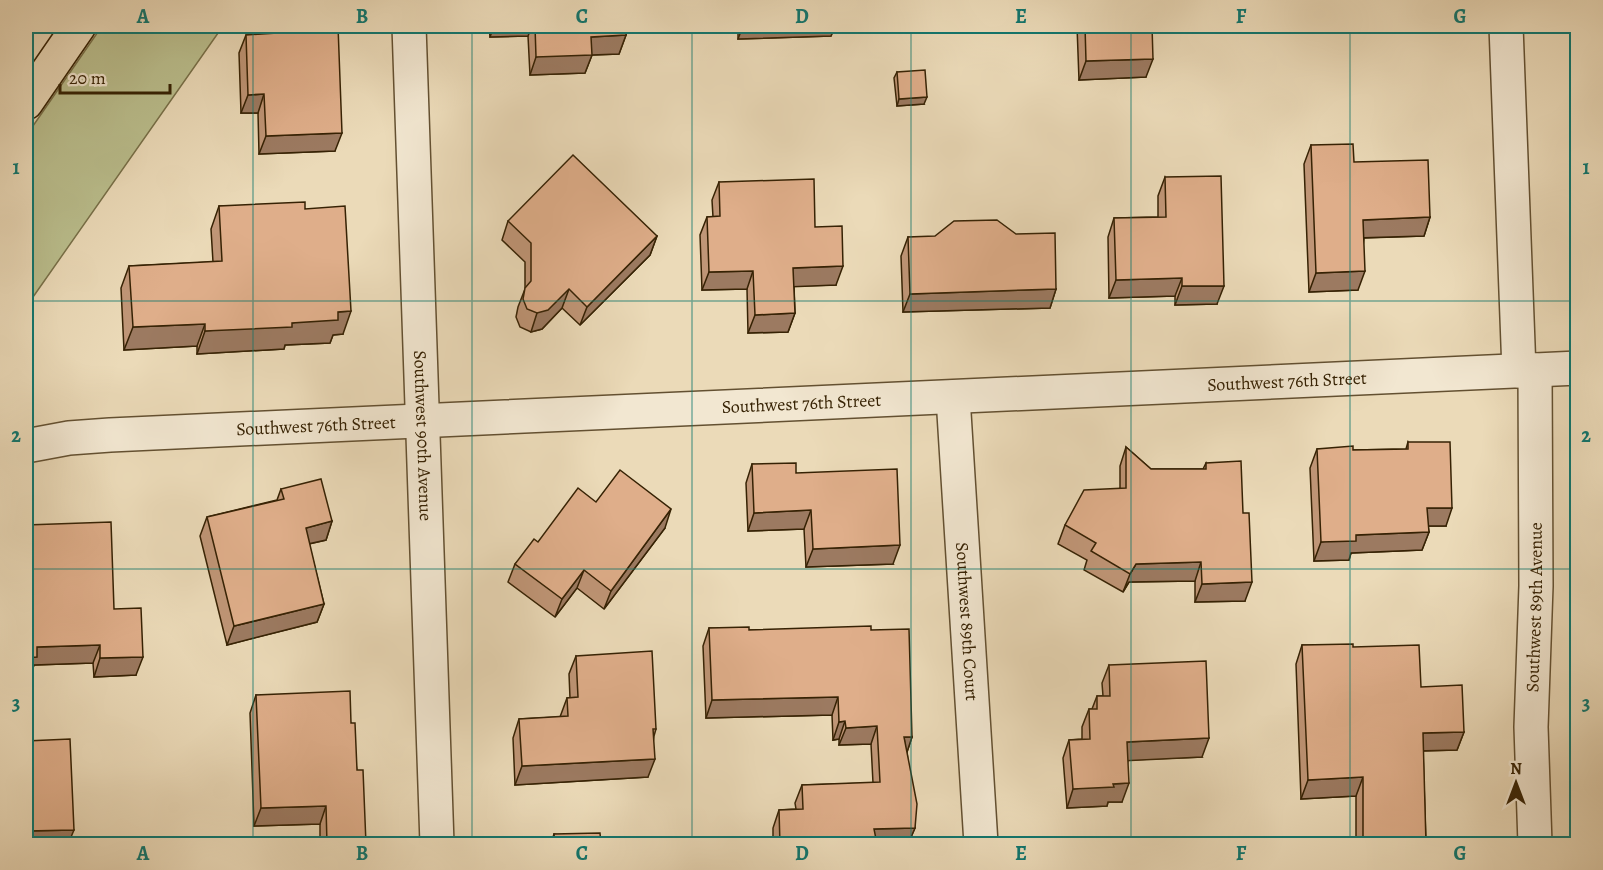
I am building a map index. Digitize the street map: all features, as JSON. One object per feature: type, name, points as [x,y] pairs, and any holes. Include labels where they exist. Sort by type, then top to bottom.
[{"type":"highway","points":[[26,103],[79,26]]},
{"type":"street","name":"Southwest 90th Avenue","points":[[409,26],[437,844]]},
{"type":"street","name":"Southwest 89th Avenue","points":[[1506,26],[1527,370],[1536,586],[1532,717],[1535,844]]},
{"type":"street","name":"Southwest 76th Street","points":[[26,446],[88,436],[1578,369]]},
{"type":"street","name":"Southwest 89th Court","points":[[953,397],[981,844]]},
{"type":"green space","points":[[102,26],[223,26],[26,307],[26,136]]},
{"type":"building","points":[[277,26],[338,26],[342,133],[266,136],[264,94],[248,95],[246,35],[277,33]]},
{"type":"building","points":[[535,26],[626,26],[626,35],[591,37],[592,55],[536,57]]},
{"type":"building","points":[[1085,26],[1152,26],[1153,59],[1086,61]]},
{"type":"building","points":[[925,70],[927,97],[899,99],[897,72]]},
{"type":"building","points":[[1353,144],[1354,162],[1428,160],[1430,217],[1363,220],[1365,271],[1316,273],[1311,145]]},
{"type":"building","points":[[573,155],[657,236],[587,307],[569,289],[548,310],[537,313],[527,309],[523,299],[525,288],[531,281],[531,243],[508,221]]},
{"type":"building","points":[[1221,176],[1224,286],[1182,286],[1182,278],[1116,280],[1114,218],[1166,217],[1165,177]]},
{"type":"building","points":[[814,179],[815,227],[842,226],[843,266],[793,268],[795,313],[755,315],[753,271],[709,272],[707,217],[720,216],[719,182]]},
{"type":"building","points":[[305,202],[305,209],[345,206],[351,311],[338,312],[338,320],[292,323],[292,327],[205,331],[205,324],[133,327],[129,266],[222,261],[219,206]]},
{"type":"building","points":[[997,220],[1016,234],[1055,233],[1056,289],[910,294],[908,237],[935,236],[954,221]]},
{"type":"building","points":[[1408,442],[1450,442],[1452,508],[1427,508],[1429,532],[1356,535],[1356,541],[1321,542],[1317,449],[1353,446],[1353,450],[1408,449]]},
{"type":"building","points":[[1126,447],[1151,469],[1206,469],[1206,463],[1241,461],[1243,513],[1249,513],[1252,582],[1202,584],[1201,562],[1136,564],[1130,574],[1091,551],[1096,543],[1065,525],[1084,490],[1126,488]]},
{"type":"building","points":[[796,463],[796,473],[897,469],[900,545],[813,549],[811,510],[754,513],[752,464]]},
{"type":"building","points":[[620,470],[671,509],[611,591],[584,570],[562,599],[515,564],[534,539],[538,542],[578,488],[596,502]]},
{"type":"building","points":[[321,479],[332,521],[306,528],[324,604],[234,626],[207,517],[284,499],[281,489]]},
{"type":"building","points":[[111,522],[114,609],[141,608],[143,657],[100,658],[100,645],[37,647],[37,657],[26,658],[26,525]]},
{"type":"building","points":[[871,626],[871,630],[909,629],[912,737],[904,737],[917,804],[915,828],[874,829],[877,844],[780,844],[779,810],[803,809],[802,785],[880,782],[877,726],[846,728],[845,721],[839,722],[838,697],[712,700],[709,628],[749,627],[749,630]]},
{"type":"building","points":[[1353,644],[1353,647],[1419,645],[1421,687],[1462,685],[1464,732],[1423,733],[1426,844],[1329,844],[1329,842],[1363,841],[1363,777],[1308,780],[1302,645]]},
{"type":"building","points":[[652,651],[656,729],[653,729],[655,759],[522,766],[519,719],[568,716],[567,698],[578,697],[576,656]]},
{"type":"building","points":[[1206,661],[1209,738],[1127,742],[1129,783],[1113,784],[1114,787],[1073,789],[1069,740],[1090,739],[1089,709],[1097,709],[1097,696],[1110,696],[1109,665]]},
{"type":"building","points":[[350,691],[351,723],[355,723],[357,770],[363,770],[366,844],[327,844],[326,806],[261,808],[256,695]]},
{"type":"building","points":[[70,739],[74,830],[26,831],[26,741]]},
{"type":"building","points":[[600,833],[601,844],[555,844],[554,834]]}]
